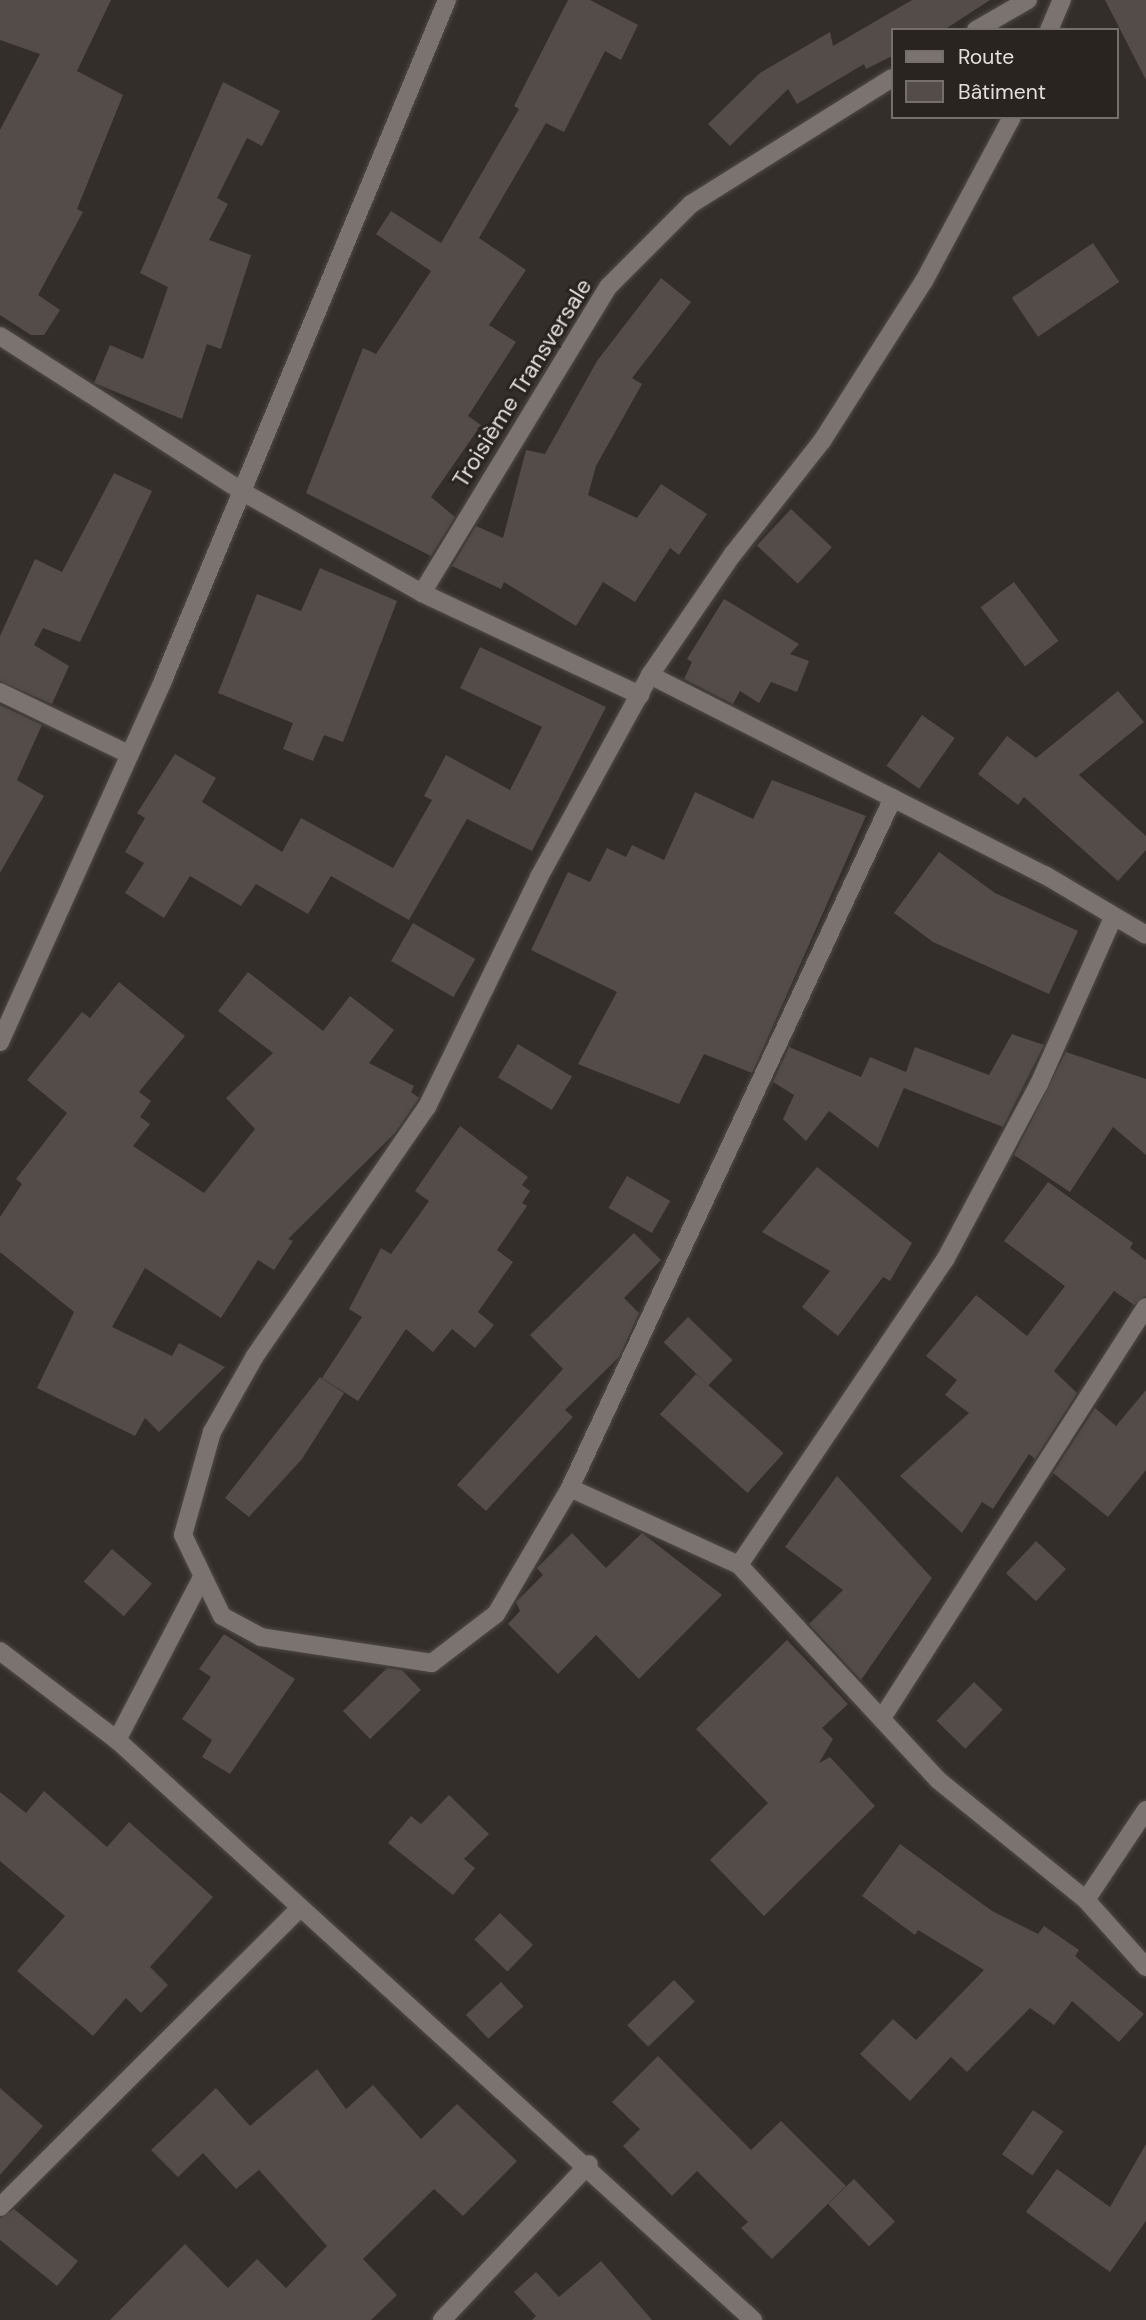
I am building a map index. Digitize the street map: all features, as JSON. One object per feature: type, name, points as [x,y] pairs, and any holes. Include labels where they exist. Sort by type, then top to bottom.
[{"type":"street","points":[[0,1042],[241,491],[447,0]]},
{"type":"street","points":[[979,28],[1028,0]]},
{"type":"street","points":[[1050,28],[1062,0]]},
{"type":"street","name":"Troisième Transversale","points":[[422,593],[609,286],[691,204],[890,79]]},
{"type":"street","points":[[893,798],[570,1488],[496,1614],[432,1663],[261,1637],[222,1616],[201,1579],[183,1535],[212,1432],[255,1356],[427,1107],[539,877],[650,675],[733,554],[822,441],[924,281],[1011,119]]},
{"type":"street","points":[[0,336],[241,491],[422,593],[640,695]]},
{"type":"street","points":[[650,675],[1045,875],[1113,918],[1146,935]]},
{"type":"street","points":[[0,692],[126,753]]},
{"type":"street","points":[[739,1565],[946,1258],[1039,1084],[1113,918]]},
{"type":"street","points":[[882,1718],[1146,1307]]},
{"type":"street","points":[[570,1488],[739,1565],[938,1780],[1086,1900],[1146,1967]]},
{"type":"street","points":[[117,1740],[201,1579]]},
{"type":"street","points":[[0,1651],[117,1740],[300,1908],[589,2164],[753,2320]]},
{"type":"street","points":[[1086,1900],[1146,1810]]},
{"type":"street","points":[[0,2207],[300,1908]]},
{"type":"street","points":[[442,2320],[589,2164]]},
{"type":"building","points":[[0,0],[111,0],[77,71],[123,95],[77,209],[83,212],[38,295],[60,310],[44,335],[31,335],[0,315],[0,130],[40,54],[0,40]]},
{"type":"building","points":[[568,0],[590,0],[638,25],[621,60],[605,51],[564,132],[546,123],[479,238],[526,270],[489,325],[516,342],[468,416],[481,425],[431,497],[455,517],[431,556],[306,493],[363,348],[376,354],[431,271],[376,234],[391,211],[441,243],[519,109],[514,106]]},
{"type":"building","points":[[912,0],[990,0],[947,28],[890,28],[890,57],[866,69],[864,64],[797,104],[788,89],[730,146],[708,124],[760,73],[830,32],[833,46]]},
{"type":"building","points":[[1105,0],[1146,0],[1146,80]]},
{"type":"building","points":[[223,82],[280,111],[262,146],[247,138],[217,198],[228,204],[209,240],[251,255],[221,349],[207,344],[182,419],[94,383],[110,345],[143,359],[168,287],[140,273]]},
{"type":"building","points":[[1093,243],[1119,282],[1038,337],[1012,298]]},
{"type":"building","points":[[661,278],[691,302],[632,378],[642,384],[596,466],[588,495],[637,518],[661,484],[707,514],[679,555],[670,548],[635,602],[603,582],[576,626],[504,582],[501,589],[452,566],[476,526],[503,538],[526,450],[545,454],[597,361]]},
{"type":"building","points":[[114,473],[152,491],[80,642],[43,628],[34,645],[69,666],[52,704],[0,681],[0,636],[35,559],[62,572]]},
{"type":"building","points":[[791,509],[832,547],[798,584],[757,546]]},
{"type":"building","points":[[320,568],[397,601],[343,742],[324,735],[313,761],[283,749],[293,723],[218,693],[257,594],[301,611]]},
{"type":"building","points":[[1014,582],[1059,641],[1025,666],[980,607]]},
{"type":"building","points":[[724,599],[799,644],[790,654],[809,661],[797,692],[771,682],[759,703],[740,691],[733,704],[684,679],[692,662],[687,659]]},
{"type":"building","points":[[480,647],[606,707],[532,851],[467,819],[409,920],[331,876],[308,914],[256,884],[241,906],[190,876],[164,918],[125,893],[144,863],[125,852],[145,818],[137,813],[175,754],[216,778],[202,802],[282,852],[301,818],[393,868],[432,800],[424,796],[446,755],[510,790],[542,727],[460,688]]},
{"type":"building","points":[[1118,691],[1144,722],[1079,775],[1146,836],[1146,850],[1118,881],[1024,797],[1018,805],[978,774],[1007,736],[1036,758]]},
{"type":"building","points":[[0,705],[42,725],[17,780],[44,796],[0,873]]},
{"type":"building","points":[[922,715],[955,738],[919,789],[886,766]]},
{"type":"building","points":[[772,780],[866,816],[752,1073],[704,1054],[679,1104],[578,1064],[617,992],[531,950],[568,872],[590,882],[607,848],[626,857],[632,845],[664,860],[695,792],[753,819]]},
{"type":"building","points":[[939,852],[995,893],[1078,931],[1049,994],[933,942],[894,913]]},
{"type":"building","points":[[413,923],[475,959],[453,997],[391,961]]},
{"type":"building","points":[[248,972],[323,1031],[350,996],[394,1030],[369,1063],[414,1086],[411,1092],[419,1098],[395,1133],[288,1239],[293,1241],[274,1270],[258,1260],[221,1318],[145,1268],[112,1327],[172,1356],[179,1343],[225,1367],[159,1432],[145,1418],[135,1436],[37,1388],[74,1312],[0,1252],[0,1217],[22,1184],[16,1179],[67,1113],[27,1080],[82,1012],[90,1018],[119,982],[185,1036],[139,1092],[151,1101],[140,1117],[150,1124],[133,1146],[204,1193],[255,1129],[226,1098],[273,1053],[218,1011]]},
{"type":"building","points":[[1012,1034],[1044,1045],[1003,1127],[904,1088],[878,1148],[829,1111],[806,1141],[783,1119],[794,1095],[773,1082],[789,1047],[861,1077],[870,1057],[906,1072],[915,1047],[989,1075]]},
{"type":"building","points":[[518,1044],[572,1076],[552,1110],[498,1077]]},
{"type":"building","points":[[1066,1052],[1146,1079],[1146,1155],[1113,1127],[1070,1192],[1014,1155]]},
{"type":"building","points":[[460,1126],[528,1177],[522,1185],[530,1191],[522,1203],[527,1206],[497,1250],[513,1262],[478,1312],[494,1325],[475,1348],[452,1329],[433,1352],[406,1329],[358,1401],[322,1378],[362,1317],[349,1309],[381,1248],[391,1254],[429,1201],[415,1191]]},
{"type":"building","points":[[817,1167],[912,1243],[890,1281],[883,1277],[838,1336],[802,1307],[830,1271],[762,1232]]},
{"type":"building","points":[[627,1176],[670,1201],[652,1233],[608,1208]]},
{"type":"building","points":[[1048,1182],[1133,1243],[1130,1248],[1146,1260],[1146,1296],[1134,1305],[1114,1291],[1054,1371],[1077,1393],[1035,1459],[1029,1454],[993,1509],[982,1502],[962,1533],[900,1476],[969,1413],[945,1395],[957,1380],[926,1356],[976,1295],[1027,1336],[1065,1286],[1004,1241]]},
{"type":"building","points":[[634,1233],[661,1260],[624,1298],[639,1313],[619,1357],[565,1410],[573,1417],[486,1511],[457,1485],[563,1369],[530,1335]]},
{"type":"building","points":[[688,1317],[733,1360],[708,1385],[664,1342]]},
{"type":"building","points":[[696,1374],[784,1453],[748,1493],[660,1414]]},
{"type":"building","points":[[320,1377],[344,1393],[302,1459],[249,1517],[225,1498]]},
{"type":"building","points":[[1146,1390],[1146,1470],[1108,1517],[1053,1473],[1095,1408],[1116,1426]]},
{"type":"building","points":[[837,1476],[932,1578],[861,1680],[809,1624],[843,1590],[785,1547]]},
{"type":"building","points":[[572,1533],[606,1568],[642,1533],[722,1595],[639,1679],[596,1635],[558,1674],[508,1624],[520,1611],[516,1602],[543,1575],[537,1568]]},
{"type":"building","points":[[1036,1541],[1066,1569],[1036,1601],[1006,1573]]},
{"type":"building","points":[[112,1549],[152,1584],[124,1616],[84,1581]]},
{"type":"building","points":[[224,1634],[295,1679],[230,1774],[202,1757],[212,1740],[182,1719],[211,1677],[199,1669]]},
{"type":"building","points":[[787,1640],[848,1704],[822,1728],[833,1739],[819,1763],[830,1757],[875,1806],[764,1916],[710,1860],[768,1803],[696,1729]]},
{"type":"building","points":[[387,1668],[402,1670],[421,1690],[370,1739],[343,1711]]},
{"type":"building","points":[[974,1682],[1003,1710],[965,1749],[936,1721]]},
{"type":"building","points":[[44,1791],[107,1847],[129,1822],[213,1897],[150,1967],[168,1985],[141,2013],[126,1998],[93,2036],[17,1971],[65,1916],[0,1861],[0,1792],[26,1813]]},
{"type":"building","points":[[449,1795],[489,1834],[464,1859],[475,1868],[453,1895],[388,1843],[411,1816],[421,1824]]},
{"type":"building","points":[[900,1844],[992,1911],[1038,1934],[1044,1926],[1079,1950],[1075,1956],[1144,2014],[1119,2042],[1072,2001],[1054,2025],[1030,2008],[967,2072],[951,2057],[910,2101],[860,2054],[893,2019],[916,2040],[984,1970],[918,1930],[915,1935],[862,1896]]},
{"type":"building","points":[[500,1913],[533,1945],[507,1972],[474,1940]]},
{"type":"building","points":[[674,1980],[695,2002],[648,2047],[627,2025]]},
{"type":"building","points":[[501,1982],[524,2006],[488,2039],[466,2015]]},
{"type":"building","points":[[658,2056],[751,2150],[781,2121],[846,2186],[772,2259],[741,2228],[748,2222],[697,2171],[672,2196],[623,2146],[640,2129],[612,2102]]},
{"type":"building","points":[[317,2069],[346,2109],[373,2085],[421,2139],[457,2104],[517,2161],[463,2216],[434,2189],[363,2259],[397,2295],[371,2320],[110,2320],[185,2244],[228,2288],[257,2259],[286,2288],[327,2246],[259,2170],[236,2189],[203,2153],[178,2177],[151,2150],[216,2088],[250,2126]]},
{"type":"building","points":[[0,2088],[43,2126],[0,2175]]},
{"type":"building","points":[[1033,2110],[1063,2131],[1032,2175],[1002,2154]]},
{"type":"building","points":[[1146,2144],[1146,2221],[1110,2272],[1026,2212],[1057,2169],[1110,2207]]},
{"type":"building","points":[[854,2179],[895,2221],[869,2246],[828,2204]]},
{"type":"building","points":[[14,2209],[78,2261],[57,2286],[0,2240],[0,2218]]},
{"type":"building","points":[[601,2261],[652,2320],[532,2320],[536,2316],[514,2292],[536,2272],[559,2297]]}]
